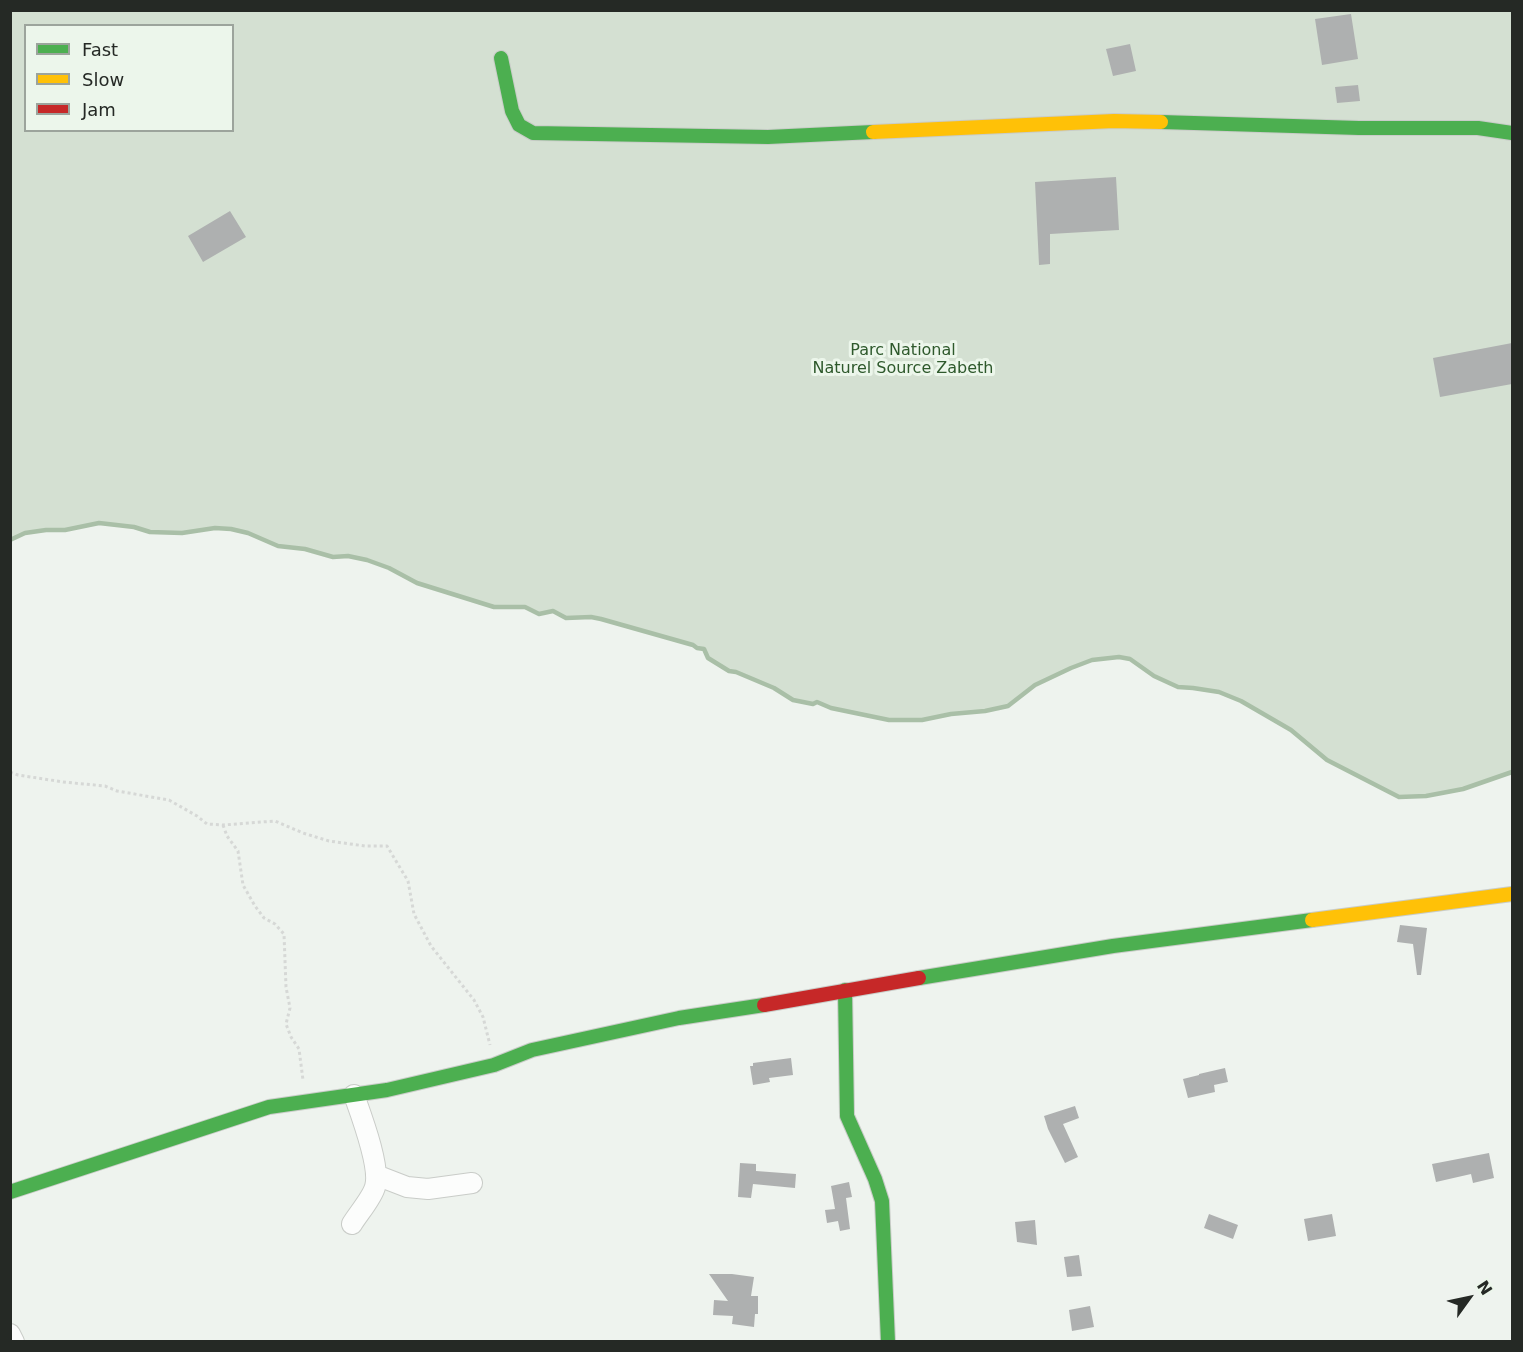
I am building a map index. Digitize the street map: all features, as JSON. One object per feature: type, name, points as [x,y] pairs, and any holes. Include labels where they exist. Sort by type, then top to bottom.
[{"type":"street","points":[[501,58],[512,111],[519,125],[533,133],[768,137],[1114,121],[1359,129],[1478,128],[1512,133]]},
{"type":"street","points":[[10,1192],[269,1107],[387,1090],[494,1065],[532,1050],[679,1018],[812,998],[845,990],[1113,946],[1512,894]]},
{"type":"street","points":[[845,990],[847,1116],[880,1189],[888,1341]]},
{"type":"street","points":[[352,1224],[375,1188],[376,1175],[368,1135],[354,1095]]},
{"type":"street","points":[[376,1175],[407,1187],[428,1189],[472,1183]]},
{"type":"street","points":[[10,1334],[14,1341]]},
{"type":"path","points":[[10,772],[63,782],[105,786],[117,791],[169,800],[207,824],[275,821],[328,841],[365,846],[387,846],[408,882],[414,914],[431,946],[474,1000],[483,1017],[494,1065]]},
{"type":"path","points":[[223,825],[227,836],[238,851],[243,885],[264,918],[275,924],[284,934],[286,987],[290,1008],[286,1024],[299,1049],[303,1069],[302,1103]]},
{"type":"green space","name":"Parc National Naturel Source Zabeth","points":[[11,11],[1512,11],[1512,772],[1463,789],[1426,796],[1399,797],[1327,760],[1291,730],[1241,701],[1219,692],[1178,687],[1154,676],[1130,659],[1119,657],[1092,660],[1071,668],[1035,685],[1008,706],[922,720],[889,720],[831,708],[817,702],[813,704],[793,700],[774,688],[729,671],[708,658],[704,649],[693,645],[591,617],[566,618],[553,611],[539,614],[525,607],[494,607],[417,583],[389,568],[367,560],[348,556],[333,557],[305,549],[278,546],[232,529],[215,528],[182,533],[150,532],[134,527],[99,523],[65,530],[25,533],[11,540]]},
{"type":"building","points":[[1351,14],[1358,59],[1322,65],[1315,19]]},
{"type":"building","points":[[1130,44],[1136,71],[1113,76],[1106,49]]},
{"type":"building","points":[[1358,85],[1360,101],[1337,103],[1335,87]]},
{"type":"building","points":[[1116,177],[1119,230],[1050,234],[1050,264],[1039,265],[1035,182]]},
{"type":"building","points":[[230,211],[246,237],[203,262],[188,236]]},
{"type":"building","points":[[1512,343],[1512,384],[1440,397],[1433,358]]},
{"type":"building","points":[[1400,925],[1427,928],[1421,975],[1417,975],[1413,944],[1397,942]]},
{"type":"building","points":[[791,1058],[793,1075],[769,1078],[770,1082],[753,1085],[750,1066],[753,1066],[753,1063]]},
{"type":"building","points":[[1225,1068],[1228,1082],[1214,1085],[1215,1092],[1188,1098],[1183,1079]]},
{"type":"building","points":[[1075,1106],[1079,1118],[1063,1124],[1078,1157],[1065,1163],[1044,1116]]},
{"type":"building","points":[[1489,1153],[1494,1178],[1473,1183],[1471,1174],[1436,1182],[1432,1164]]},
{"type":"building","points":[[740,1163],[756,1164],[756,1171],[796,1174],[795,1188],[753,1184],[751,1198],[738,1197]]},
{"type":"building","points":[[849,1182],[852,1197],[846,1198],[850,1229],[840,1231],[838,1221],[827,1223],[825,1210],[835,1209],[831,1186]]},
{"type":"building","points":[[1209,1214],[1238,1225],[1233,1239],[1204,1228]]},
{"type":"building","points":[[1332,1214],[1336,1236],[1308,1241],[1304,1219]]},
{"type":"building","points":[[1035,1220],[1037,1245],[1017,1242],[1015,1222]]},
{"type":"building","points":[[1079,1255],[1082,1276],[1067,1277],[1064,1257]]},
{"type":"building","points":[[709,1274],[754,1277],[751,1296],[758,1296],[758,1314],[755,1314],[754,1327],[732,1324],[733,1316],[713,1315],[714,1300],[728,1301]]},
{"type":"building","points":[[1090,1306],[1094,1327],[1072,1331],[1069,1310]]},
{"type":"waterway","points":[[10,540],[25,533],[65,530],[99,523],[134,527],[150,532],[182,533],[215,528],[231,529],[248,533],[278,546],[305,549],[333,557],[348,556],[367,560],[389,568],[417,583],[494,607],[525,607],[539,614],[553,611],[566,618],[591,617],[693,645],[704,649],[708,658],[729,671],[774,688],[793,700],[813,704],[817,702],[831,708],[889,720],[922,720],[1008,706],[1035,685],[1071,668],[1092,660],[1119,657],[1130,659],[1154,676],[1178,687],[1219,692],[1241,701],[1291,730],[1327,760],[1399,797],[1426,796],[1463,789],[1512,772]]},
{"type":"traffic: fast","points":[[501,58],[512,111],[519,125],[533,133],[768,137],[873,132]]},
{"type":"traffic: fast","points":[[1161,122],[1359,128],[1478,128],[1512,133]]},
{"type":"traffic: fast","points":[[919,978],[1113,946],[1312,920]]},
{"type":"traffic: fast","points":[[845,990],[847,1116],[875,1179],[882,1201],[888,1342]]},
{"type":"traffic: fast","points":[[10,1192],[269,1107],[387,1090],[494,1065],[532,1050],[679,1018],[764,1005]]},
{"type":"traffic: slow","points":[[873,132],[1114,121],[1161,122]]},
{"type":"traffic: slow","points":[[1312,920],[1512,894]]},
{"type":"traffic: jam","points":[[764,1005],[919,978]]}]
